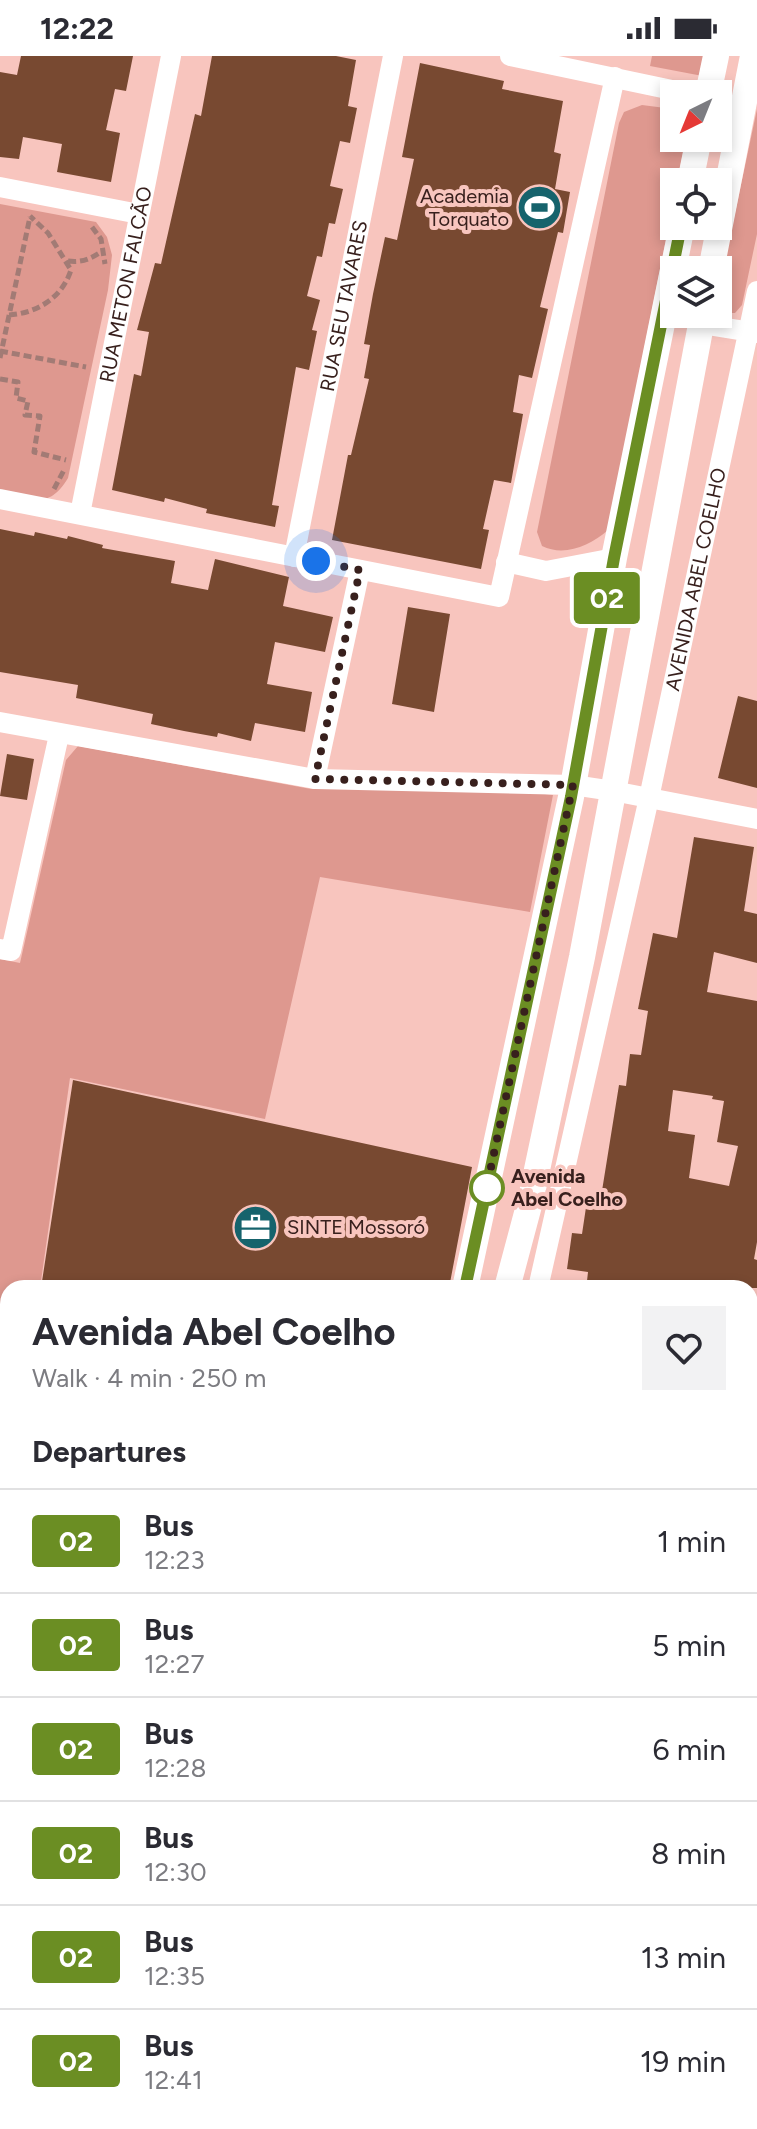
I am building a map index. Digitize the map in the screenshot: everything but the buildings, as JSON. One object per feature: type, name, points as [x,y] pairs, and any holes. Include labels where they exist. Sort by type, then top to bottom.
[{"type":"street","name":"RUA METON FALCÃO","points":[[80,514],[171,56]]},
{"type":"street","name":"RUA SEU TAVARES","points":[[294,557],[393,56]]},
{"type":"street","points":[[510,56],[660,87]]},
{"type":"street","points":[[711,80],[716,56]]},
{"type":"street","points":[[714,256],[753,56]]},
{"type":"street","points":[[0,499],[499,597],[615,77]]},
{"type":"street","points":[[0,187],[139,214]]},
{"type":"street","points":[[467,1280],[573,785],[614,558],[679,240]]},
{"type":"street","name":"AVENIDA ABEL COELHO","points":[[540,1280],[753,332],[757,291]]},
{"type":"street","points":[[732,327],[753,332]]},
{"type":"street","name":"AVENIDA ABEL COELHO","points":[[509,1280],[531,1198],[582,957],[700,328]]},
{"type":"street","points":[[654,361],[672,377],[692,372]]},
{"type":"street","points":[[647,396],[656,390],[667,389],[678,398],[685,412]]},
{"type":"street","points":[[506,562],[546,571],[614,558]]},
{"type":"street","points":[[315,779],[360,570]]},
{"type":"street","points":[[0,722],[315,779],[573,785],[757,819]]},
{"type":"street","points":[[6,950],[59,735]]},
{"type":"street","points":[[538,945],[553,961],[566,962],[582,957]]},
{"type":"street","points":[[529,991],[539,982],[552,979],[563,986],[571,1006]]},
{"type":"path","points":[[15,213],[43,218]]},
{"type":"path","points":[[9,315],[39,309],[63,287],[71,270],[48,233],[30,216]]},
{"type":"path","points":[[0,358],[30,216]]},
{"type":"path","points":[[81,225],[93,227],[101,239],[104,267]]},
{"type":"path","points":[[67,261],[89,259],[104,250]]},
{"type":"path","points":[[1,351],[86,367],[83,382]]},
{"type":"path","points":[[0,379],[18,382],[16,398],[28,401],[25,415],[40,416],[34,452],[66,460],[62,476]]},
{"type":"shaded area","points":[[652,56],[711,56],[708,77],[650,66]]},
{"type":"shaded area","points":[[642,105],[660,107],[660,152],[683,152],[680,168],[660,168],[660,240],[666,240],[663,256],[660,256],[660,269],[608,530],[576,548],[550,549],[542,546],[537,532],[619,123],[624,112]]},
{"type":"shaded area","points":[[757,109],[757,234],[742,305],[735,313],[732,313],[732,256],[726,256],[729,240],[732,240]]},
{"type":"shaded area","points":[[0,204],[96,222],[107,237],[112,255],[108,290],[68,478],[54,495],[39,500],[0,493]]},
{"type":"shaded area","points":[[78,746],[311,789],[495,788],[553,795],[530,912],[320,877],[265,1119],[70,1078],[41,1280],[0,1280],[0,959],[20,963],[66,760]]},
{"type":"bus line","name":"02","points":[[467,1280],[571,797],[614,558],[678,240]]},
{"type":"place","name":"Academia Torquato","points":[[540,207]]},
{"type":"place","name":"Avenida Abel Coelho","points":[[487,1188]]},
{"type":"place","name":"SINTE Mossoró","points":[[256,1227]]},
{"type":"route","points":[[316,561],[360,570],[315,779],[573,785],[485,1195],[487,1188]]}]
